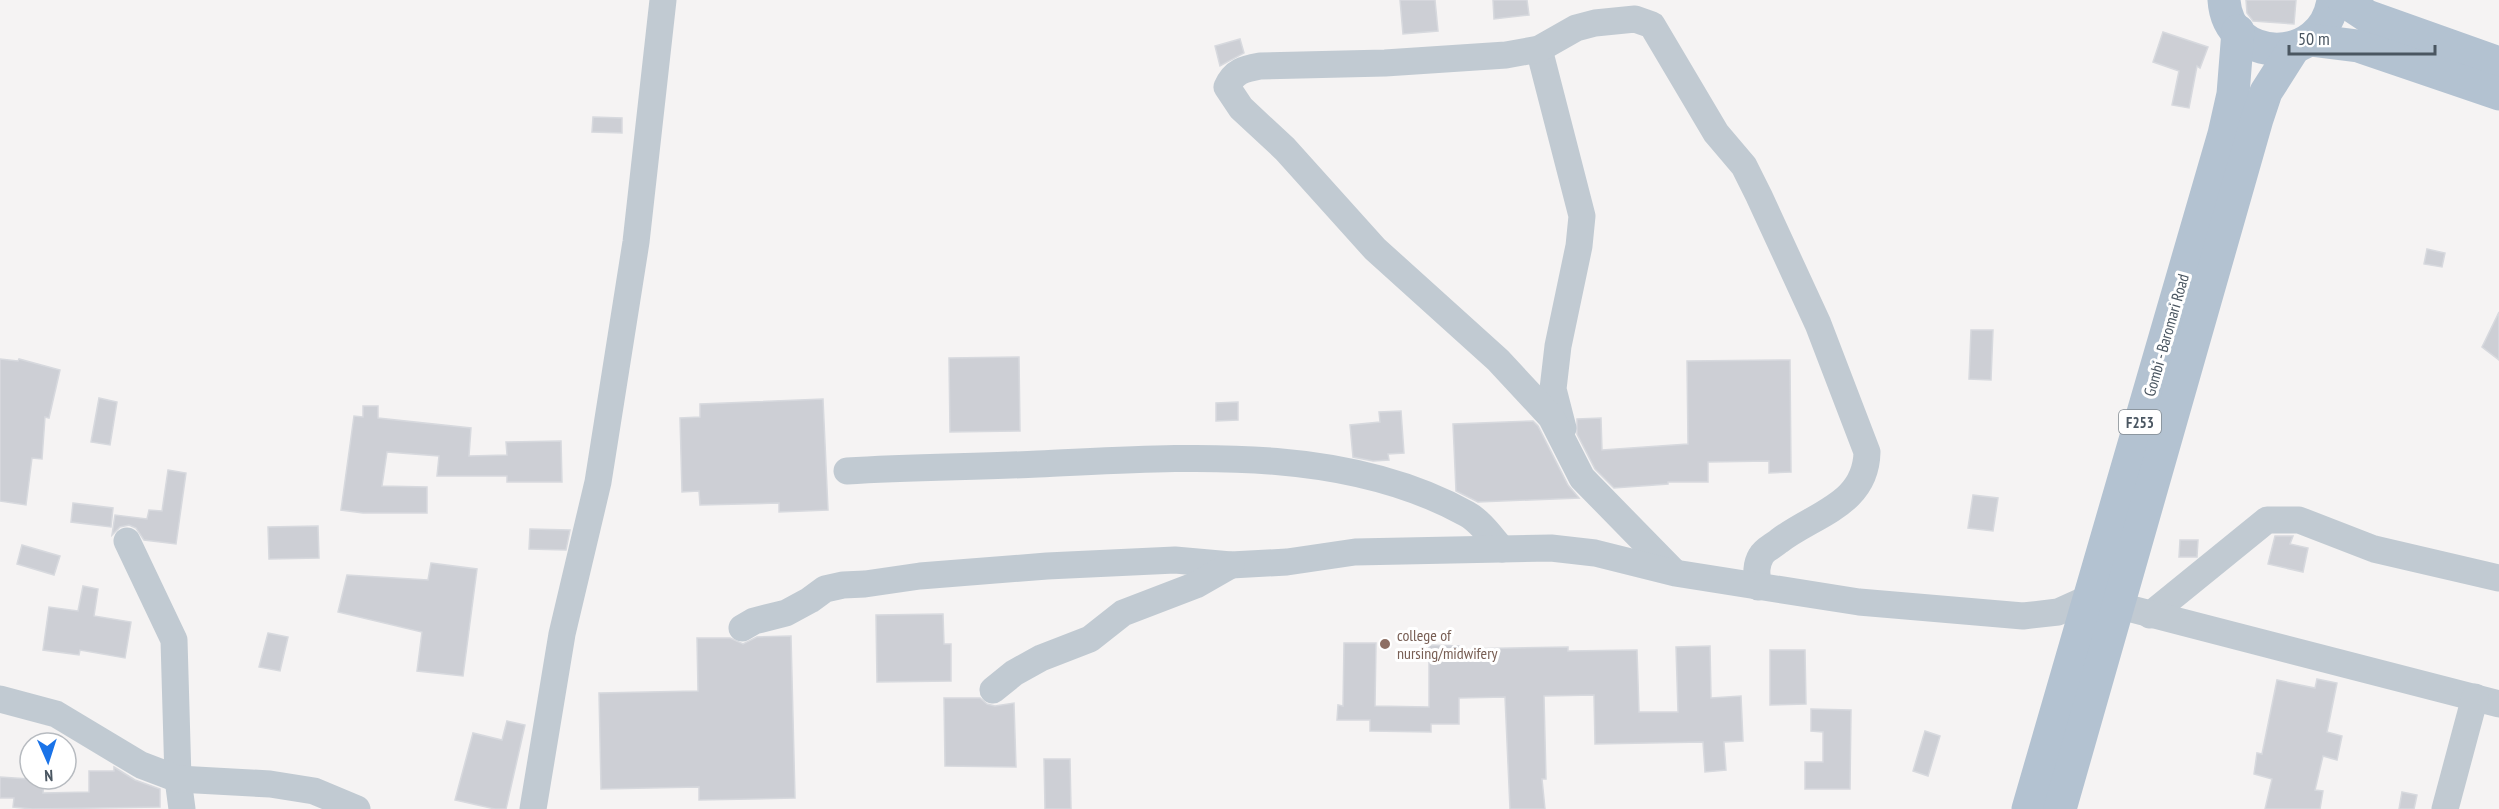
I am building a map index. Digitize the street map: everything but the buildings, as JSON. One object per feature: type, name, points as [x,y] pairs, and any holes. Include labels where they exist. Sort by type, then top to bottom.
[{"type":"main road","name":"F253","points":[[2221,10],[2242,37],[2258,47],[2276,50],[2302,44],[2323,27],[2331,11],[2333,0]]},
{"type":"main road","points":[[2343,0],[2367,16],[2499,63]]},
{"type":"main road","name":"Gombi - Baromari Road","points":[[2060,809],[2104,602],[2233,94],[2221,10]]},
{"type":"main road","points":[[2302,44],[2358,46],[2499,94]]},
{"type":"main road","name":"Gombi - Baromari Road","points":[[2028,809],[2104,602],[2266,92],[2302,44]]},
{"type":"street","points":[[533,809],[562,634],[598,482],[636,242],[663,0]]},
{"type":"street","points":[[1675,573],[1582,478],[1551,417],[1505,368],[1375,249],[1285,149],[1241,108],[1227,87],[1232,76],[1244,69],[1260,66],[1385,63],[1506,55],[1539,49],[1576,28],[1595,23],[1635,19],[1652,26],[1716,132],[1744,166],[1818,324],[1867,452],[1867,469],[1853,493],[1825,514],[1789,533],[1762,554],[1756,568],[1758,587]]},
{"type":"street","points":[[1539,49],[1582,216],[1579,246],[1558,346],[1553,389],[1567,447]]},
{"type":"street","points":[[847,471],[1167,458],[1277,461],[1360,474],[1421,493],[1469,515],[1502,549]]},
{"type":"street","points":[[2150,615],[2267,520],[2299,520],[2374,549],[2499,578]]},
{"type":"street","points":[[127,541],[174,640],[178,779],[182,809]]},
{"type":"street","points":[[742,628],[754,621],[786,613],[825,590],[843,585],[920,576],[1047,566],[1175,560],[1231,565],[1287,562],[1355,552],[1551,548],[1595,553],[1675,573],[1859,602],[2023,615],[2058,612],[2104,602],[2487,701],[2445,809]]},
{"type":"street","points":[[993,690],[1014,673],[1041,658],[1090,639],[1123,613],[1196,585],[1231,565]]},
{"type":"street","points":[[0,699],[56,714],[141,765],[178,779],[270,784],[314,791],[357,809]]},
{"type":"place","name":"college of nursing/midwifery","points":[[1385,644]]}]
